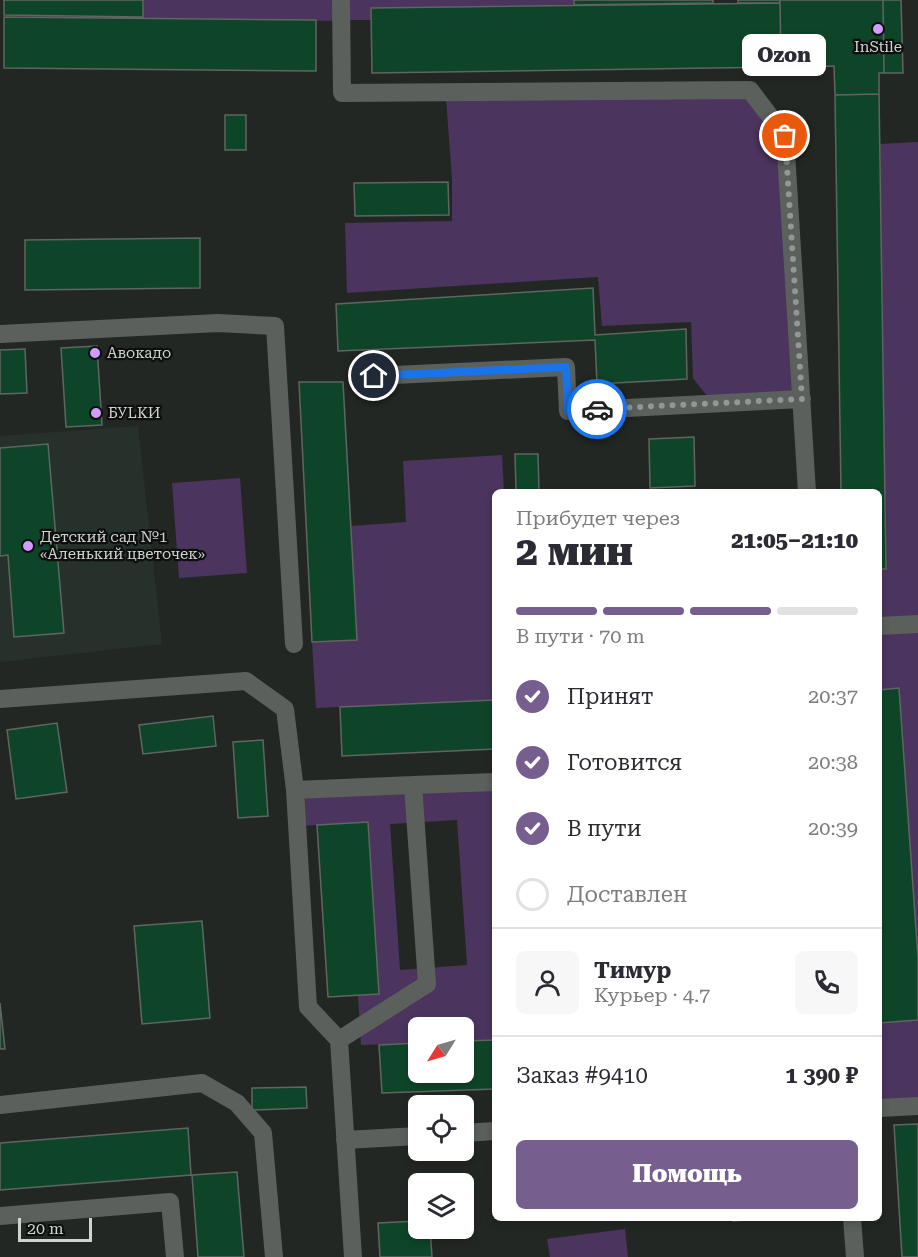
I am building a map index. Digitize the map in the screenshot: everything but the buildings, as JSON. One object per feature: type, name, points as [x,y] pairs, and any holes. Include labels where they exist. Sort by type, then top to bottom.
[{"type":"street","points":[[341,0],[342,93],[750,90],[785,136],[807,489]]},
{"type":"street","points":[[0,334],[218,323],[275,326],[294,644]]},
{"type":"street","points":[[374,376],[566,367],[568,411],[802,399]]},
{"type":"street","points":[[882,626],[918,624]]},
{"type":"street","points":[[0,699],[246,681],[285,709],[295,790],[308,1007],[339,1040],[353,1257]]},
{"type":"street","points":[[295,790],[492,782]]},
{"type":"street","points":[[339,1040],[427,984],[413,785]]},
{"type":"street","points":[[0,1105],[202,1083],[237,1103],[263,1133],[274,1257]]},
{"type":"street","points":[[882,1108],[918,1106]]},
{"type":"street","points":[[474,1132],[492,1131]]},
{"type":"street","points":[[345,1140],[408,1137]]},
{"type":"street","points":[[0,1216],[170,1202],[175,1257]]},
{"type":"street","points":[[852,1221],[855,1257]]},
{"type":"shaded area","points":[[143,0],[337,0],[338,21],[143,18]]},
{"type":"shaded area","points":[[344,0],[574,0],[574,5],[371,8],[371,20],[344,20]]},
{"type":"shaded area","points":[[746,95],[780,140],[796,396],[710,400],[693,378],[691,322],[602,326],[598,277],[347,293],[345,223],[452,221],[452,179],[446,98]]},
{"type":"shaded area","points":[[918,142],[918,616],[882,619],[882,569],[886,569],[880,144]]},
{"type":"shaded area","points":[[138,426],[162,644],[0,662],[0,436]]},
{"type":"shaded area","points":[[502,455],[504,489],[492,489],[492,700],[316,708],[312,642],[357,639],[351,526],[406,522],[403,461]]},
{"type":"shaded area","points":[[240,478],[247,573],[179,578],[172,483]]},
{"type":"shaded area","points":[[918,628],[918,958],[899,689],[882,690],[882,630]]},
{"type":"shaded area","points":[[492,785],[492,1040],[474,1041],[474,1017],[408,1017],[408,1043],[361,1045],[358,995],[379,994],[368,822],[300,826],[298,794]],"holes":[[[457,820],[467,965],[400,970],[390,824]]]},
{"type":"shaded area","points":[[918,1020],[918,1100],[882,1103],[882,1023]]},
{"type":"shaded area","points":[[625,1229],[628,1257],[550,1257],[547,1239]]},
{"type":"way so far","points":[[597,409],[802,399],[785,136]]},
{"type":"place","name":"InStile","points":[[878,29]]},
{"type":"place","name":"Ozon","points":[[785,136]]},
{"type":"place","name":"Авокадо","points":[[95,353]]},
{"type":"place","name":"БУLКИ","points":[[96,413]]},
{"type":"place","name":"Детский сад №1 «Аленький цветочек»","points":[[28,546]]},
{"type":"route","points":[[374,376],[566,367],[568,411],[597,409]]}]
